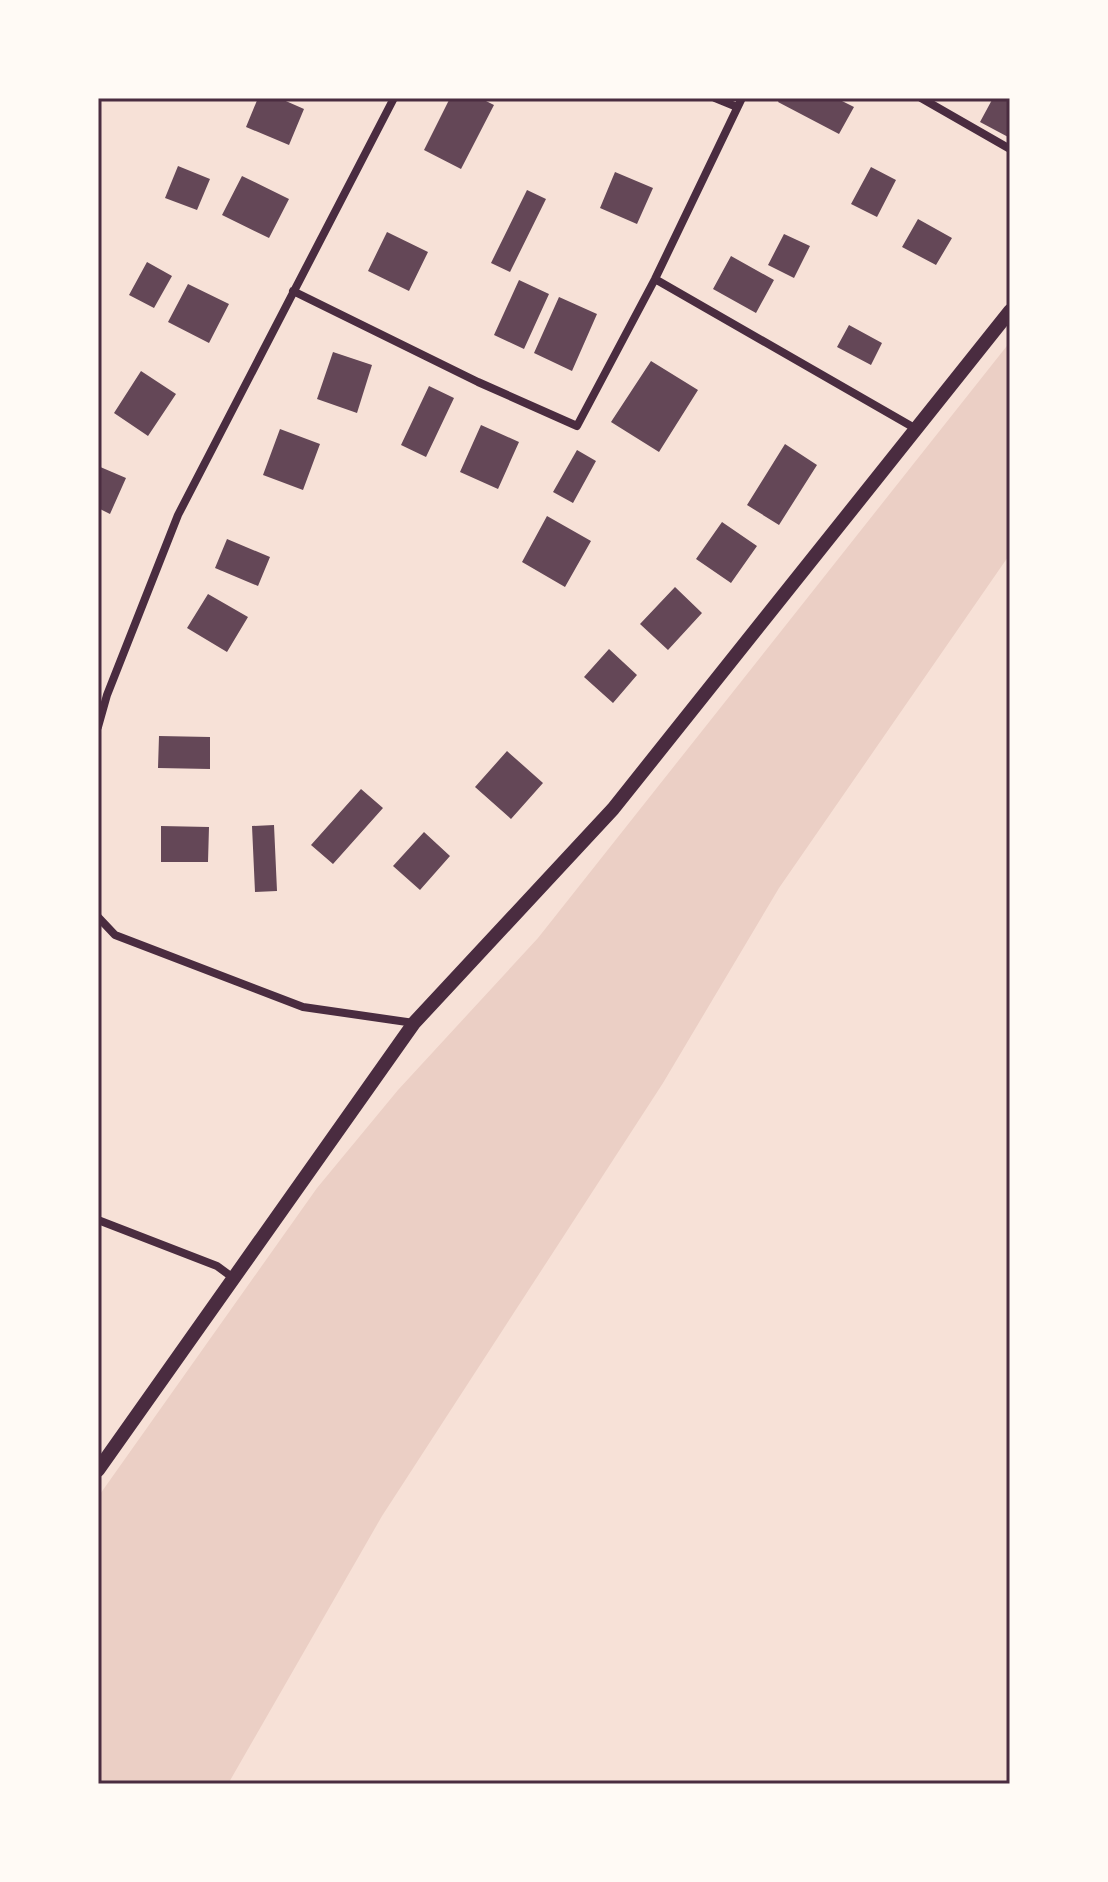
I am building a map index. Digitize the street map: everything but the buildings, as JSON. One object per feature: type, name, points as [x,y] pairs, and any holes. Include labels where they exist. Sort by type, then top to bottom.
[{"type":"street","points":[[98,727],[107,695],[178,515],[394,98]]},
{"type":"street","points":[[715,98],[737,107]]},
{"type":"street","points":[[293,291],[478,382],[577,426],[655,279],[742,98]]},
{"type":"street","points":[[921,98],[1010,149]]},
{"type":"street","points":[[655,279],[918,430]]},
{"type":"street","points":[[98,1470],[414,1023],[613,809],[1010,311]]},
{"type":"street","points":[[98,917],[115,935],[303,1007],[414,1023]]},
{"type":"street","points":[[98,1220],[217,1266],[232,1277]]},
{"type":"shaded area","points":[[1010,342],[1010,554],[779,888],[663,1083],[382,1516],[228,1784],[98,1784],[98,1497],[317,1188],[398,1090],[538,938]]}]
